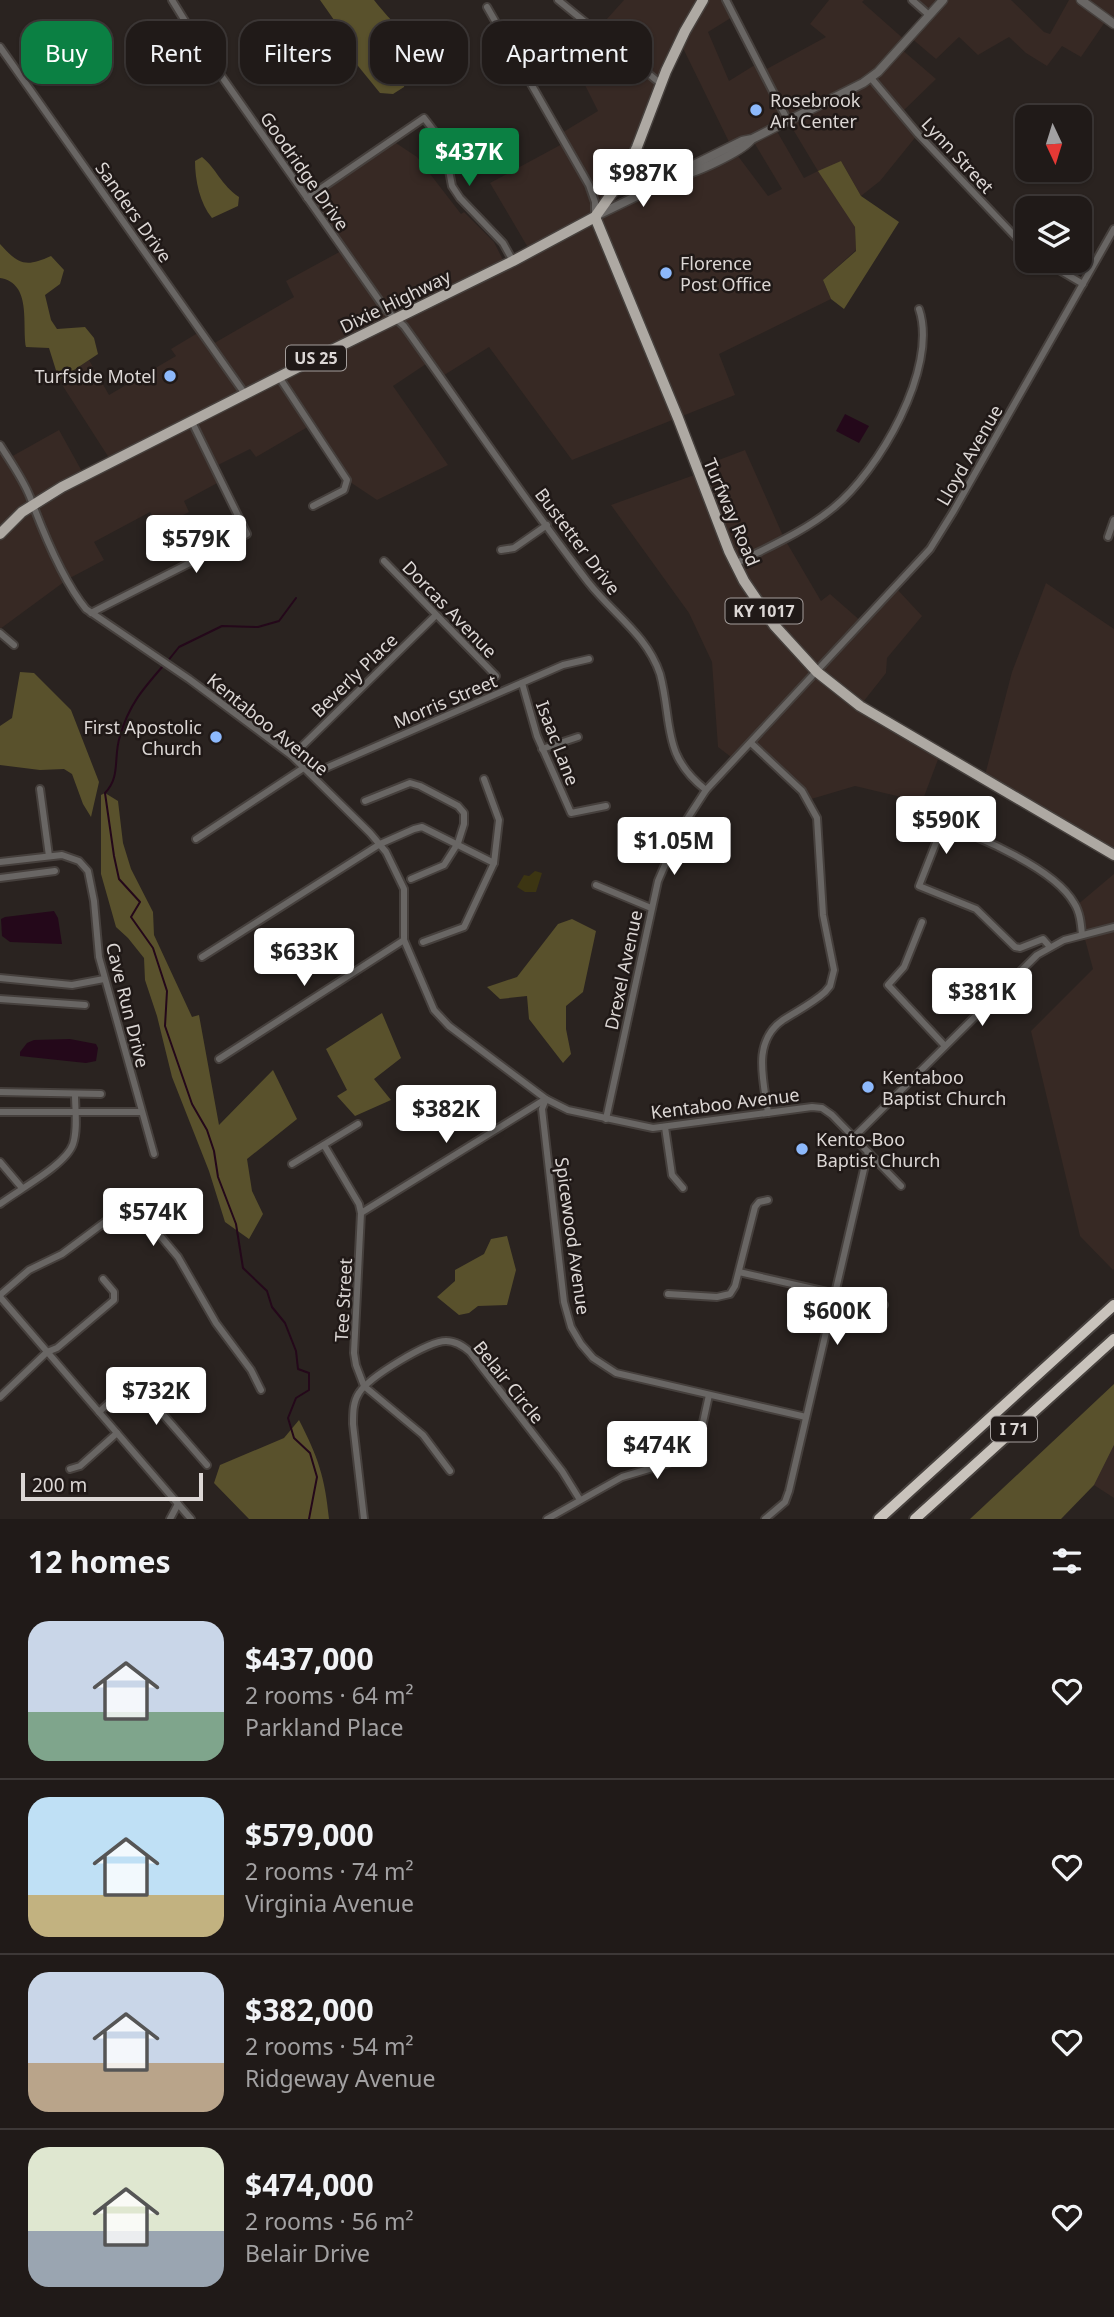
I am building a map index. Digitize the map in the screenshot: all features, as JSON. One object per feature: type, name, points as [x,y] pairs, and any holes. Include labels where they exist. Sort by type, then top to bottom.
[{"type":"highway","name":"I 71","points":[[879,1519],[1114,1305]]},
{"type":"highway","name":"I 71","points":[[915,1519],[1114,1339]]},
{"type":"main road","name":"Dixie Highway","points":[[1,532],[32,504],[62,486],[513,261],[595,217],[605,206],[626,171],[685,31],[704,0]]},
{"type":"main road","name":"Turfway Road","points":[[595,217],[735,564],[774,625],[817,672],[876,717],[1114,855]]},
{"type":"street","name":"Goodridge Drive","points":[[172,0],[201,47],[307,198],[386,310],[396,319]]},
{"type":"street","points":[[558,0],[661,84]]},
{"type":"street","points":[[726,0],[788,121]]},
{"type":"street","points":[[912,0],[929,15]]},
{"type":"street","points":[[487,8],[589,186],[595,202],[595,217],[746,146],[752,139],[871,78],[943,0]]},
{"type":"street","points":[[1081,0],[1093,4],[1114,24]]},
{"type":"street","name":"Sanders Drive","points":[[0,47],[245,394]]},
{"type":"street","name":"Lynn Street","points":[[871,78],[918,134],[1015,236]]},
{"type":"street","points":[[307,198],[424,118],[444,144],[452,186],[503,243],[513,261]]},
{"type":"street","name":"Lloyd Avenue","points":[[817,672],[902,581],[939,536],[1114,229]]},
{"type":"street","points":[[1064,273],[1083,284]]},
{"type":"street","points":[[735,564],[808,526],[827,513],[850,493],[870,468],[900,418],[914,384],[923,330],[919,309]]},
{"type":"street","name":"Bustetter Drive","points":[[396,319],[404,326],[589,582],[642,638],[663,685],[673,747],[685,770],[706,790]]},
{"type":"street","points":[[279,377],[347,480],[344,490],[313,506]]},
{"type":"street","points":[[91,613],[247,534],[192,422]]},
{"type":"street","name":"Kentaboo Avenue","points":[[0,445],[30,496],[76,595],[91,613],[189,679],[292,756],[380,844],[391,860],[405,893],[404,940],[431,1005],[443,1021],[546,1099],[568,1110],[606,1119],[644,1127],[665,1127],[820,1108],[832,1115],[901,1185]]},
{"type":"street","points":[[1108,537],[1114,520]]},
{"type":"street","points":[[501,550],[514,548],[547,525]]},
{"type":"street","name":"Dorcas Avenue","points":[[384,561],[496,676]]},
{"type":"street","name":"Beverly Place","points":[[292,756],[436,615]]},
{"type":"street","points":[[0,633],[13,645]]},
{"type":"street","name":"Morris Street","points":[[312,774],[564,665],[590,659]]},
{"type":"street","name":"Drexel Avenue","points":[[606,1119],[651,908],[672,845],[706,790],[817,672]]},
{"type":"street","name":"Isaac Lane","points":[[522,683],[542,749],[571,813],[606,806]]},
{"type":"street","points":[[542,749],[578,737]]},
{"type":"street","points":[[751,743],[802,791],[813,808],[818,825],[823,915],[834,970],[830,986],[825,992],[780,1022],[764,1043],[762,1064],[768,1113]]},
{"type":"street","points":[[196,839],[304,767]]},
{"type":"street","points":[[423,942],[464,927],[494,863],[499,820],[484,779]]},
{"type":"street","points":[[365,801],[411,783],[458,806],[464,814],[458,843],[444,865],[411,879]]},
{"type":"street","points":[[40,789],[49,856]]},
{"type":"street","points":[[1050,947],[1043,939],[1023,947],[1015,947],[976,909],[919,886],[943,825],[972,834],[1052,879],[1075,904],[1082,935]]},
{"type":"street","points":[[202,957],[380,844],[414,828],[422,827],[494,863]]},
{"type":"street","name":"Cave Run Drive","points":[[0,862],[67,856],[79,861],[88,871],[104,979],[155,1154]]},
{"type":"street","points":[[0,878],[55,871]]},
{"type":"street","points":[[596,885],[651,908]]},
{"type":"street","points":[[922,922],[904,967],[888,985],[944,1046]]},
{"type":"street","points":[[854,1137],[1027,964],[1050,947],[1082,935],[1114,928]]},
{"type":"street","points":[[219,1059],[404,940]]},
{"type":"street","points":[[0,978],[72,985],[104,979]]},
{"type":"street","points":[[0,999],[85,1005]]},
{"type":"street","points":[[0,1092],[101,1094]]},
{"type":"street","points":[[0,1204],[69,1152],[74,1141],[75,1094]]},
{"type":"street","points":[[361,1213],[546,1099]]},
{"type":"street","name":"Spicewood Avenue","points":[[546,1099],[542,1109],[564,1302],[575,1336],[593,1358],[616,1373],[806,1417]]},
{"type":"street","points":[[0,1112],[141,1112]]},
{"type":"street","points":[[292,1164],[358,1124]]},
{"type":"street","points":[[665,1127],[672,1175],[683,1188]]},
{"type":"street","name":"Tee Street","points":[[324,1145],[359,1204],[361,1213],[354,1353],[365,1386]]},
{"type":"street","points":[[765,1519],[782,1506],[787,1498],[868,1152]]},
{"type":"street","points":[[0,1161],[22,1188]]},
{"type":"street","points":[[668,1294],[723,1297],[733,1291],[755,1207],[759,1202],[768,1200]]},
{"type":"street","points":[[191,1519],[0,1296],[29,1270],[62,1254],[113,1216],[133,1213],[147,1220],[178,1257],[216,1323],[251,1370],[261,1390]]},
{"type":"street","points":[[739,1272],[884,1305]]},
{"type":"street","points":[[0,1397],[47,1352],[58,1348],[114,1300],[114,1292],[103,1279]]},
{"type":"street","name":"Belair Circle","points":[[365,1386],[373,1377],[432,1344],[446,1341],[459,1344],[470,1352],[504,1395],[562,1471],[580,1500]]},
{"type":"street","points":[[364,1519],[353,1413],[358,1395],[365,1386],[423,1435],[450,1471]]},
{"type":"street","points":[[99,1412],[120,1393],[136,1393],[160,1411],[207,1465]]},
{"type":"street","points":[[547,1519],[622,1477],[676,1460],[690,1451],[700,1436],[709,1395]]},
{"type":"street","points":[[70,1469],[80,1466],[117,1433]]},
{"type":"street","points":[[170,1519],[178,1503]]},
{"type":"shaded area","points":[[320,0],[374,0],[393,21],[370,21],[370,81],[356,63],[356,21],[335,21]]},
{"type":"shaded area","points":[[624,0],[726,0],[734,16],[708,32],[729,81],[758,63],[763,71],[826,37],[810,24],[829,0],[864,0],[862,2],[906,41],[900,48],[936,79],[901,113],[918,134],[880,181],[861,196],[841,161],[855,227],[856,250],[823,280],[831,299],[719,354],[735,395],[572,460],[489,347],[441,377],[429,362],[393,386],[448,465],[377,500],[347,480],[311,425],[256,457],[250,449],[214,467],[221,481],[184,501],[189,512],[159,527],[150,512],[94,542],[104,560],[68,579],[0,629],[0,445],[9,458],[59,430],[84,475],[111,461],[59,380],[89,360],[109,395],[176,356],[171,349],[201,331],[211,345],[294,297],[286,281],[343,250],[307,198],[393,141],[417,157],[461,214],[464,212],[494,242],[505,264],[530,251],[490,183],[564,143],[560,134],[598,111],[584,84],[652,84],[652,21],[605,21]],"holes":[[[680,42],[731,146],[752,139],[782,189],[768,196],[735,152],[608,210],[605,206],[646,125]],[[788,121],[818,171],[804,178],[775,128]]]},
{"type":"shaded area","points":[[912,0],[1011,0],[1044,32],[1050,34],[1069,0],[1114,0],[1114,24],[1107,19],[1081,57],[1062,46],[1047,66],[1026,53],[1009,37],[978,55],[959,37],[936,59],[910,37],[929,15]]},
{"type":"shaded area","points":[[373,84],[405,84],[393,94],[380,93]]},
{"type":"shaded area","points":[[202,157],[239,197],[238,206],[212,218],[204,206],[197,184],[195,161]]},
{"type":"shaded area","points":[[841,161],[861,196],[899,222],[844,309],[831,299],[823,280],[856,251],[855,227],[818,171]]},
{"type":"shaded area","points":[[0,244],[22,262],[35,262],[51,256],[64,270],[60,284],[45,295],[51,320],[57,329],[85,327],[94,338],[98,354],[59,380],[49,348],[26,347],[21,296],[10,281],[0,278]]},
{"type":"shaded area","points":[[845,414],[869,426],[859,443],[836,431]]},
{"type":"shaded area","points":[[745,450],[784,538],[821,601],[830,594],[863,623],[896,588],[922,616],[887,658],[886,673],[860,706],[940,754],[922,802],[855,786],[808,800],[751,744],[735,760],[718,747],[712,662],[689,613],[611,505],[697,474],[695,469]]},
{"type":"shaded area","points":[[1046,583],[1114,629],[1114,855],[984,779],[1012,672]]},
{"type":"shaded area","points":[[20,672],[34,673],[71,710],[99,782],[91,817],[72,774],[64,769],[40,770],[0,765],[0,726],[12,718]]},
{"type":"shaded area","points":[[105,793],[118,801],[123,843],[131,869],[153,912],[154,935],[192,1017],[199,1015],[219,1125],[273,1070],[297,1119],[247,1159],[252,1191],[263,1214],[249,1239],[225,1222],[209,1171],[172,1077],[145,980],[144,958],[116,927],[101,874],[101,795]]},
{"type":"shaded area","points":[[535,871],[542,873],[536,892],[525,892],[517,887],[524,875],[529,876]]},
{"type":"shaded area","points":[[1114,874],[1113,1270],[1080,1236],[1031,1031],[1093,969],[1076,906]]},
{"type":"shaded area","points":[[54,911],[58,918],[62,944],[10,942],[2,936],[1,919],[5,917]]},
{"type":"shaded area","points":[[572,919],[596,931],[583,992],[566,1006],[566,1029],[571,1054],[563,1063],[529,1019],[527,996],[500,999],[487,987],[517,977],[558,924]]},
{"type":"shaded area","points":[[382,1013],[401,1058],[374,1079],[391,1100],[355,1116],[337,1096],[347,1090],[326,1049]]},
{"type":"shaded area","points":[[70,1039],[96,1044],[96,1061],[86,1063],[20,1056],[27,1043],[34,1040]]},
{"type":"shaded area","points":[[507,1236],[516,1270],[507,1305],[478,1306],[469,1313],[459,1315],[437,1297],[455,1281],[455,1270],[484,1254],[491,1239]]},
{"type":"shaded area","points":[[1114,1384],[1114,1445],[1094,1485],[1061,1519],[970,1519]]},
{"type":"shaded area","points":[[299,1420],[320,1468],[329,1519],[249,1519],[214,1483],[220,1465],[284,1438]]},
{"type":"shaded area","points":[[1114,1445],[1114,1498],[1094,1485]]},
{"type":"waterway","points":[[167,662],[179,647],[222,626],[258,627],[279,621],[296,598]]},
{"type":"waterway","points":[[163,666],[128,715],[118,744],[113,780],[105,793],[114,856],[119,879],[140,902],[131,917],[153,948],[167,991],[165,1026],[192,1104],[207,1130],[214,1151],[218,1177],[236,1224],[243,1268],[267,1291],[272,1307],[285,1323],[296,1351],[298,1369],[309,1373],[309,1390],[296,1398],[288,1418],[294,1438],[310,1453],[317,1477],[309,1519]]},
{"type":"place","name":"Rosebrook Art Center","points":[[756,110]]},
{"type":"place","name":"Florence Post Office","points":[[666,273]]},
{"type":"place","name":"Turfside Motel","points":[[170,376]]},
{"type":"place","name":"First Apostolic Church","points":[[216,737]]},
{"type":"place","name":"Kentaboo Baptist Church","points":[[868,1087]]},
{"type":"place","name":"Kento-Boo Baptist Church","points":[[802,1149]]}]
